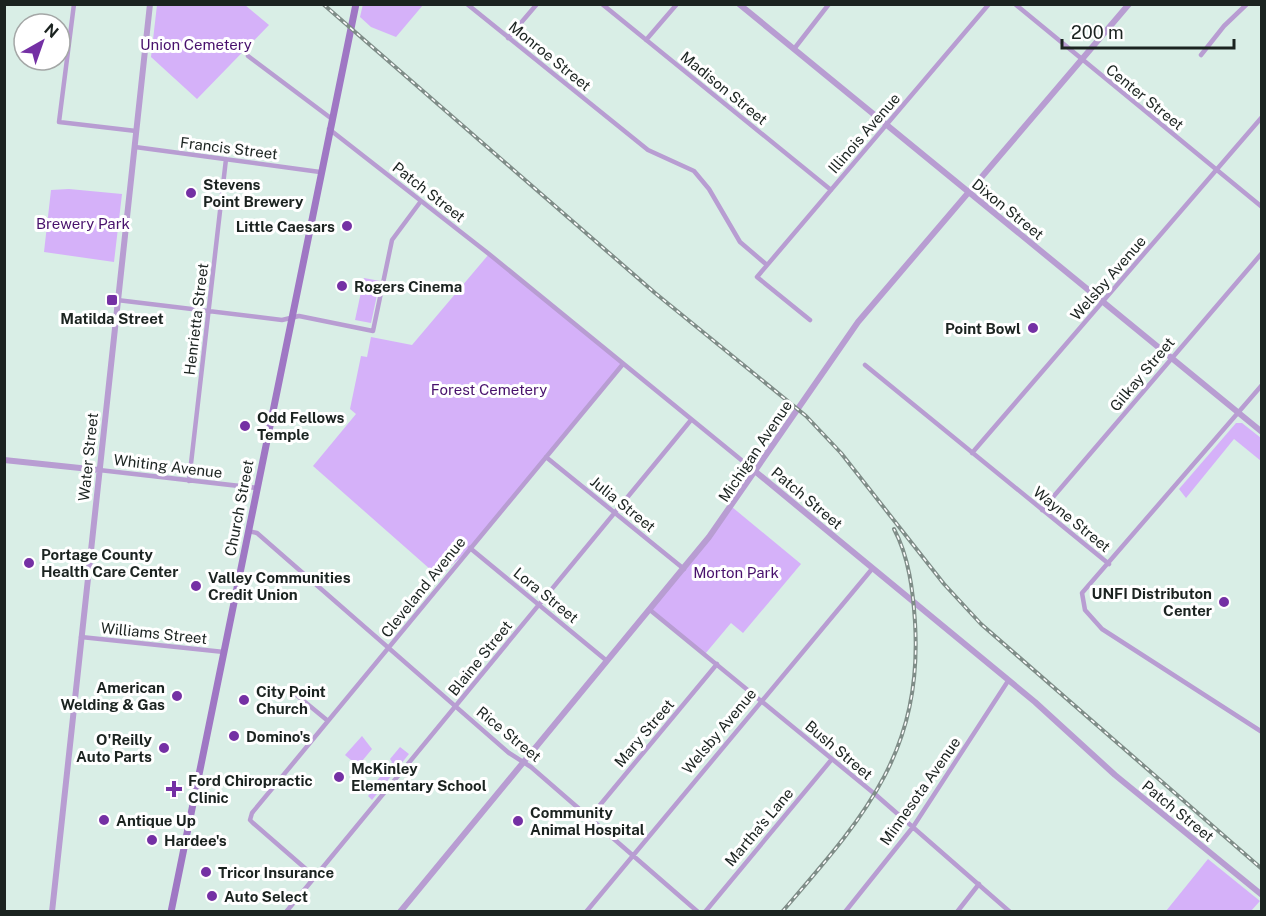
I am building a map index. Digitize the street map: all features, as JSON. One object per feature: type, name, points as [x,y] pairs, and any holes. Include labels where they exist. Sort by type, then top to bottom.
[{"type":"main road","name":"Church Street","points":[[171,912],[356,4]]},
{"type":"street","points":[[74,4],[59,122],[136,131]]},
{"type":"street","name":"Water Street","points":[[52,912],[150,4]]},
{"type":"street","name":"Monroe Street","points":[[467,4],[648,150],[694,171],[710,189],[740,242],[767,265]]},
{"type":"street","points":[[508,38],[537,4]]},
{"type":"street","name":"Madison Street","points":[[602,4],[831,190]]},
{"type":"street","points":[[646,40],[677,4]]},
{"type":"street","name":"Dixon Street","points":[[739,4],[886,127],[1262,432]]},
{"type":"street","points":[[794,49],[830,4]]},
{"type":"street","name":"Illinois Avenue","points":[[810,320],[757,277],[989,4]]},
{"type":"street","name":"Center Street","points":[[1015,4],[1215,171],[1262,207]]},
{"type":"street","name":"Michigan Avenue","points":[[400,912],[684,569],[756,472],[858,322],[1129,4]]},
{"type":"street","points":[[1201,55],[1224,26],[1247,4]]},
{"type":"street","points":[[248,56],[332,119]]},
{"type":"street","name":"Welsby Avenue","points":[[972,453],[1262,117]]},
{"type":"street","name":"Patch Street","points":[[329,129],[756,472],[1008,681],[1115,775],[1262,895]]},
{"type":"street","name":"Francis Street","points":[[135,147],[320,172]]},
{"type":"street","name":"Henrietta Street","points":[[189,481],[226,159]]},
{"type":"street","points":[[117,300],[282,320],[299,316],[373,331],[392,240],[421,201]]},
{"type":"street","name":"Gilkay Street","points":[[1042,510],[1262,253]]},
{"type":"street","name":"Cleveland Avenue","points":[[314,876],[250,820],[252,813],[623,364]]},
{"type":"street","name":"Wayne Street","points":[[865,365],[1109,564],[1082,593],[1085,610],[1102,629],[1248,720],[1262,732]]},
{"type":"street","points":[[1109,564],[1262,385]]},
{"type":"street","name":"Blaine Street","points":[[286,912],[691,420]]},
{"type":"street","name":"Julia Street","points":[[546,457],[684,569]]},
{"type":"street","name":"Whiting Avenue","points":[[4,460],[257,488]]},
{"type":"street","name":"Rice Street","points":[[248,531],[256,532],[698,912]]},
{"type":"street","name":"Lora Street","points":[[470,548],[608,661]]},
{"type":"street","name":"Welsby Avenue","points":[[586,912],[872,568]]},
{"type":"street","name":"Bush Street","points":[[650,610],[832,759],[1010,912]]},
{"type":"street","name":"Williams Street","points":[[81,637],[224,652]]},
{"type":"street","name":"Mary Street","points":[[590,817],[717,664]]},
{"type":"street","name":"Minnesota Avenue","points":[[845,912],[913,827],[1008,681]]},
{"type":"street","points":[[294,693],[328,722]]},
{"type":"street","name":"Martha's Lane","points":[[705,912],[832,759]]},
{"type":"street","points":[[957,912],[979,884]]},
{"type":"green space","points":[[363,4],[423,5],[396,37],[371,27],[360,17]]},
{"type":"green space","name":"Union Cemetery","points":[[157,5],[245,5],[269,25],[197,99],[151,57]]},
{"type":"green space","name":"Brewery Park","points":[[69,189],[122,194],[114,262],[44,252],[51,190]]},
{"type":"green space","name":"Forest Cemetery","points":[[489,254],[623,364],[470,548],[439,577],[313,466],[356,414],[350,409],[361,356],[367,357],[371,337],[412,345]]},
{"type":"green space","points":[[364,278],[380,281],[371,323],[355,320]]},
{"type":"green space","points":[[1236,423],[1242,423],[1261,438],[1261,461],[1234,439],[1186,498],[1179,489]]},
{"type":"green space","name":"Morton Park","points":[[732,507],[801,564],[743,633],[731,623],[705,654],[650,610]]},
{"type":"green space","points":[[362,736],[372,749],[358,766],[345,755]]},
{"type":"green space","points":[[400,747],[409,754],[372,800],[368,796],[378,785],[375,783],[392,762],[390,759]]},
{"type":"green space","points":[[1208,859],[1260,901],[1251,911],[1166,911]]},
{"type":"railway","points":[[323,4],[655,293],[806,416],[841,453],[944,584],[981,624],[1262,869]]},
{"type":"railway","points":[[782,912],[838,846],[882,782],[898,747],[909,710],[915,669],[915,622],[907,563],[894,529]]},
{"type":"place","name":"Stevens Point Brewery","points":[[191,193]]},
{"type":"place","name":"Little Caesars","points":[[347,226]]},
{"type":"place","name":"Rogers Cinema","points":[[342,286]]},
{"type":"place","name":"Matilda Street","points":[[112,300]]},
{"type":"place","name":"Point Bowl","points":[[1033,328]]},
{"type":"place","name":"Odd Fellows Temple","points":[[245,426]]},
{"type":"place","name":"Portage County Health Care Center","points":[[29,563]]},
{"type":"place","name":"Valley Communities Credit Union","points":[[196,586]]},
{"type":"place","name":"UNFI Distributon Center","points":[[1224,602]]},
{"type":"place","name":"American Welding & Gas","points":[[177,696]]},
{"type":"place","name":"City Point Church","points":[[244,700]]},
{"type":"place","name":"Domino's","points":[[234,736]]},
{"type":"place","name":"O'Reilly Auto Parts","points":[[164,748]]},
{"type":"place","name":"McKinley Elementary School","points":[[339,777]]},
{"type":"place","name":"Ford Chiropractic Clinic","points":[[174,789]]},
{"type":"place","name":"Antique Up","points":[[104,820]]},
{"type":"place","name":"Community Animal Hospital","points":[[518,821]]},
{"type":"place","name":"Hardee's","points":[[152,840]]},
{"type":"place","name":"Tricor Insurance","points":[[206,872]]},
{"type":"place","name":"Auto Select","points":[[212,896]]}]
